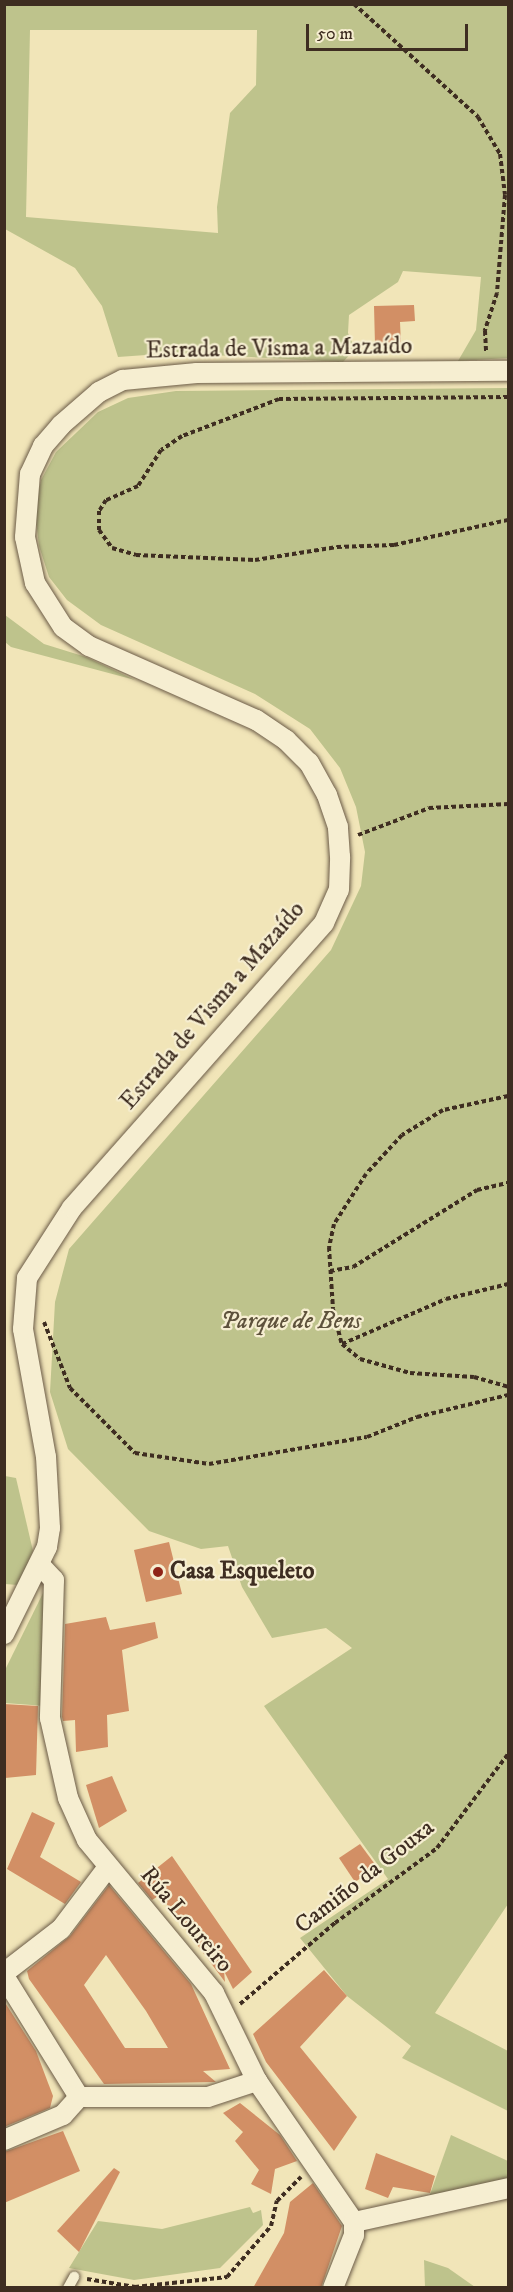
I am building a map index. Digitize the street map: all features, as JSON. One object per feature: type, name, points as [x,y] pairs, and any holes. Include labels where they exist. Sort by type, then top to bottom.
[{"type":"street","name":"Estrada de Visma a Mazaído","points":[[4,1634],[39,1564],[50,1528],[49,1492],[22,1315],[27,1278],[72,1208],[324,923],[339,890],[340,847],[327,795],[309,763],[286,740],[256,720],[90,646],[63,627],[33,571],[24,507],[30,474],[43,446],[61,424],[99,392],[123,380],[197,373],[508,371]]},
{"type":"street","name":"Rúa Loureiro","points":[[39,1564],[54,1580],[49,1679],[56,1760],[87,1840],[108,1867],[166,1930],[228,2015],[257,2081],[354,2222]]},
{"type":"street","points":[[79,2097],[4,1975],[61,1929],[108,1867]]},
{"type":"street","points":[[4,2140],[63,2115],[79,2097],[208,2097],[257,2081]]},
{"type":"street","points":[[333,2288],[354,2235],[354,2222],[508,2188]]},
{"type":"lane","points":[[68,2288],[74,2277]]},
{"type":"path","points":[[354,4],[478,117],[500,154],[505,195],[497,293],[485,331],[488,371]]},
{"type":"path","points":[[508,397],[279,399],[182,436],[161,450],[138,486],[106,500],[99,511],[99,530],[111,548],[136,555],[255,560],[337,547],[394,545],[508,520]]},
{"type":"path","points":[[340,847],[362,833],[429,808],[508,804]]},
{"type":"path","points":[[508,1096],[443,1110],[402,1135],[366,1174],[334,1224],[330,1271],[333,1309],[342,1344],[360,1359],[410,1373],[474,1377],[508,1387]]},
{"type":"path","points":[[330,1271],[353,1267],[477,1190],[508,1183]]},
{"type":"path","points":[[342,1344],[446,1299],[508,1284]]},
{"type":"path","points":[[22,1315],[43,1318],[70,1388],[135,1453],[209,1464],[367,1437],[417,1417],[508,1395]]},
{"type":"path","name":"Camiño da Gouxa","points":[[228,2015],[335,1923],[437,1848],[508,1754]]},
{"type":"path","points":[[74,2277],[135,2287],[227,2277],[271,2226],[277,2201],[307,2171]]},
{"type":"green space","points":[[5,4],[508,5],[508,358],[458,361],[476,330],[481,277],[403,271],[398,282],[349,315],[348,333],[355,349],[343,362],[174,353],[118,357],[102,306],[75,268],[5,229]],"holes":[[[30,30],[257,30],[256,85],[230,113],[217,207],[218,233],[26,217]]]},
{"type":"green space","name":"Parque de Bens","points":[[508,388],[508,1904],[435,2013],[508,2051],[508,2111],[402,2058],[411,2046],[347,1996],[300,1938],[388,1879],[264,1706],[352,1648],[326,1628],[272,1638],[242,1587],[228,1546],[201,1549],[149,1531],[68,1449],[50,1392],[55,1302],[69,1249],[331,950],[361,886],[365,852],[356,807],[340,768],[310,729],[255,694],[101,625],[67,600],[49,577],[39,546],[35,511],[41,480],[56,452],[98,412],[128,398],[176,391]]},
{"type":"green space","points":[[5,615],[44,644],[86,657],[135,680],[11,647],[5,642]]},
{"type":"green space","points":[[5,1476],[16,1478],[33,1551],[18,1585],[5,1584]]},
{"type":"green space","points":[[46,1587],[45,1706],[5,1703],[4,1672]]},
{"type":"green space","points":[[451,2135],[508,2161],[508,2185],[429,2197]]},
{"type":"green space","points":[[250,2207],[253,2213],[261,2210],[263,2225],[220,2268],[134,2280],[69,2268],[98,2221],[162,2229]]},
{"type":"green space","points":[[424,2260],[448,2268],[475,2287],[425,2287]]},
{"type":"building","points":[[414,305],[415,321],[400,322],[401,344],[375,345],[374,306]]},
{"type":"building","name":"Casa Esqueleto","points":[[169,1542],[182,1594],[146,1602],[134,1550]]},
{"type":"building","points":[[106,1617],[110,1630],[155,1622],[158,1638],[122,1650],[129,1711],[107,1715],[108,1747],[76,1752],[75,1720],[63,1721],[62,1717],[65,1624]]},
{"type":"building","points":[[4,1704],[38,1706],[36,1775],[5,1778]]},
{"type":"building","points":[[112,1776],[127,1811],[99,1828],[86,1785]]},
{"type":"building","points":[[32,1812],[55,1823],[40,1857],[81,1882],[65,1904],[7,1869]]},
{"type":"building","points":[[360,1844],[377,1867],[355,1882],[339,1858]]},
{"type":"building","points":[[172,1856],[252,1972],[233,1989],[224,1971],[225,1982],[160,1895],[152,1900],[138,1883]]},
{"type":"building","points":[[109,1885],[191,1984],[230,2069],[203,2071],[216,2082],[104,2084],[29,1979],[27,1971],[70,1936]],"holes":[[[106,1955],[146,2011],[168,2048],[125,2048],[84,1985]]]},
{"type":"building","points":[[324,1970],[347,1996],[300,2047],[357,2117],[334,2151],[266,2062],[253,2034]]},
{"type":"building","points":[[4,2001],[36,2051],[53,2096],[50,2108],[4,2127]]},
{"type":"building","points":[[240,2103],[280,2135],[297,2161],[275,2169],[271,2194],[251,2184],[259,2170],[235,2141],[243,2132],[223,2113]]},
{"type":"building","points":[[63,2131],[80,2171],[4,2203],[4,2152]]},
{"type":"building","points":[[376,2153],[435,2176],[430,2193],[393,2187],[388,2198],[365,2189]]},
{"type":"building","points":[[114,2168],[120,2172],[79,2252],[57,2231]]},
{"type":"building","points":[[313,2183],[342,2226],[321,2288],[253,2288],[284,2233],[290,2202]]},
{"type":"place","name":"Casa Esqueleto","points":[[158,1572]]}]
